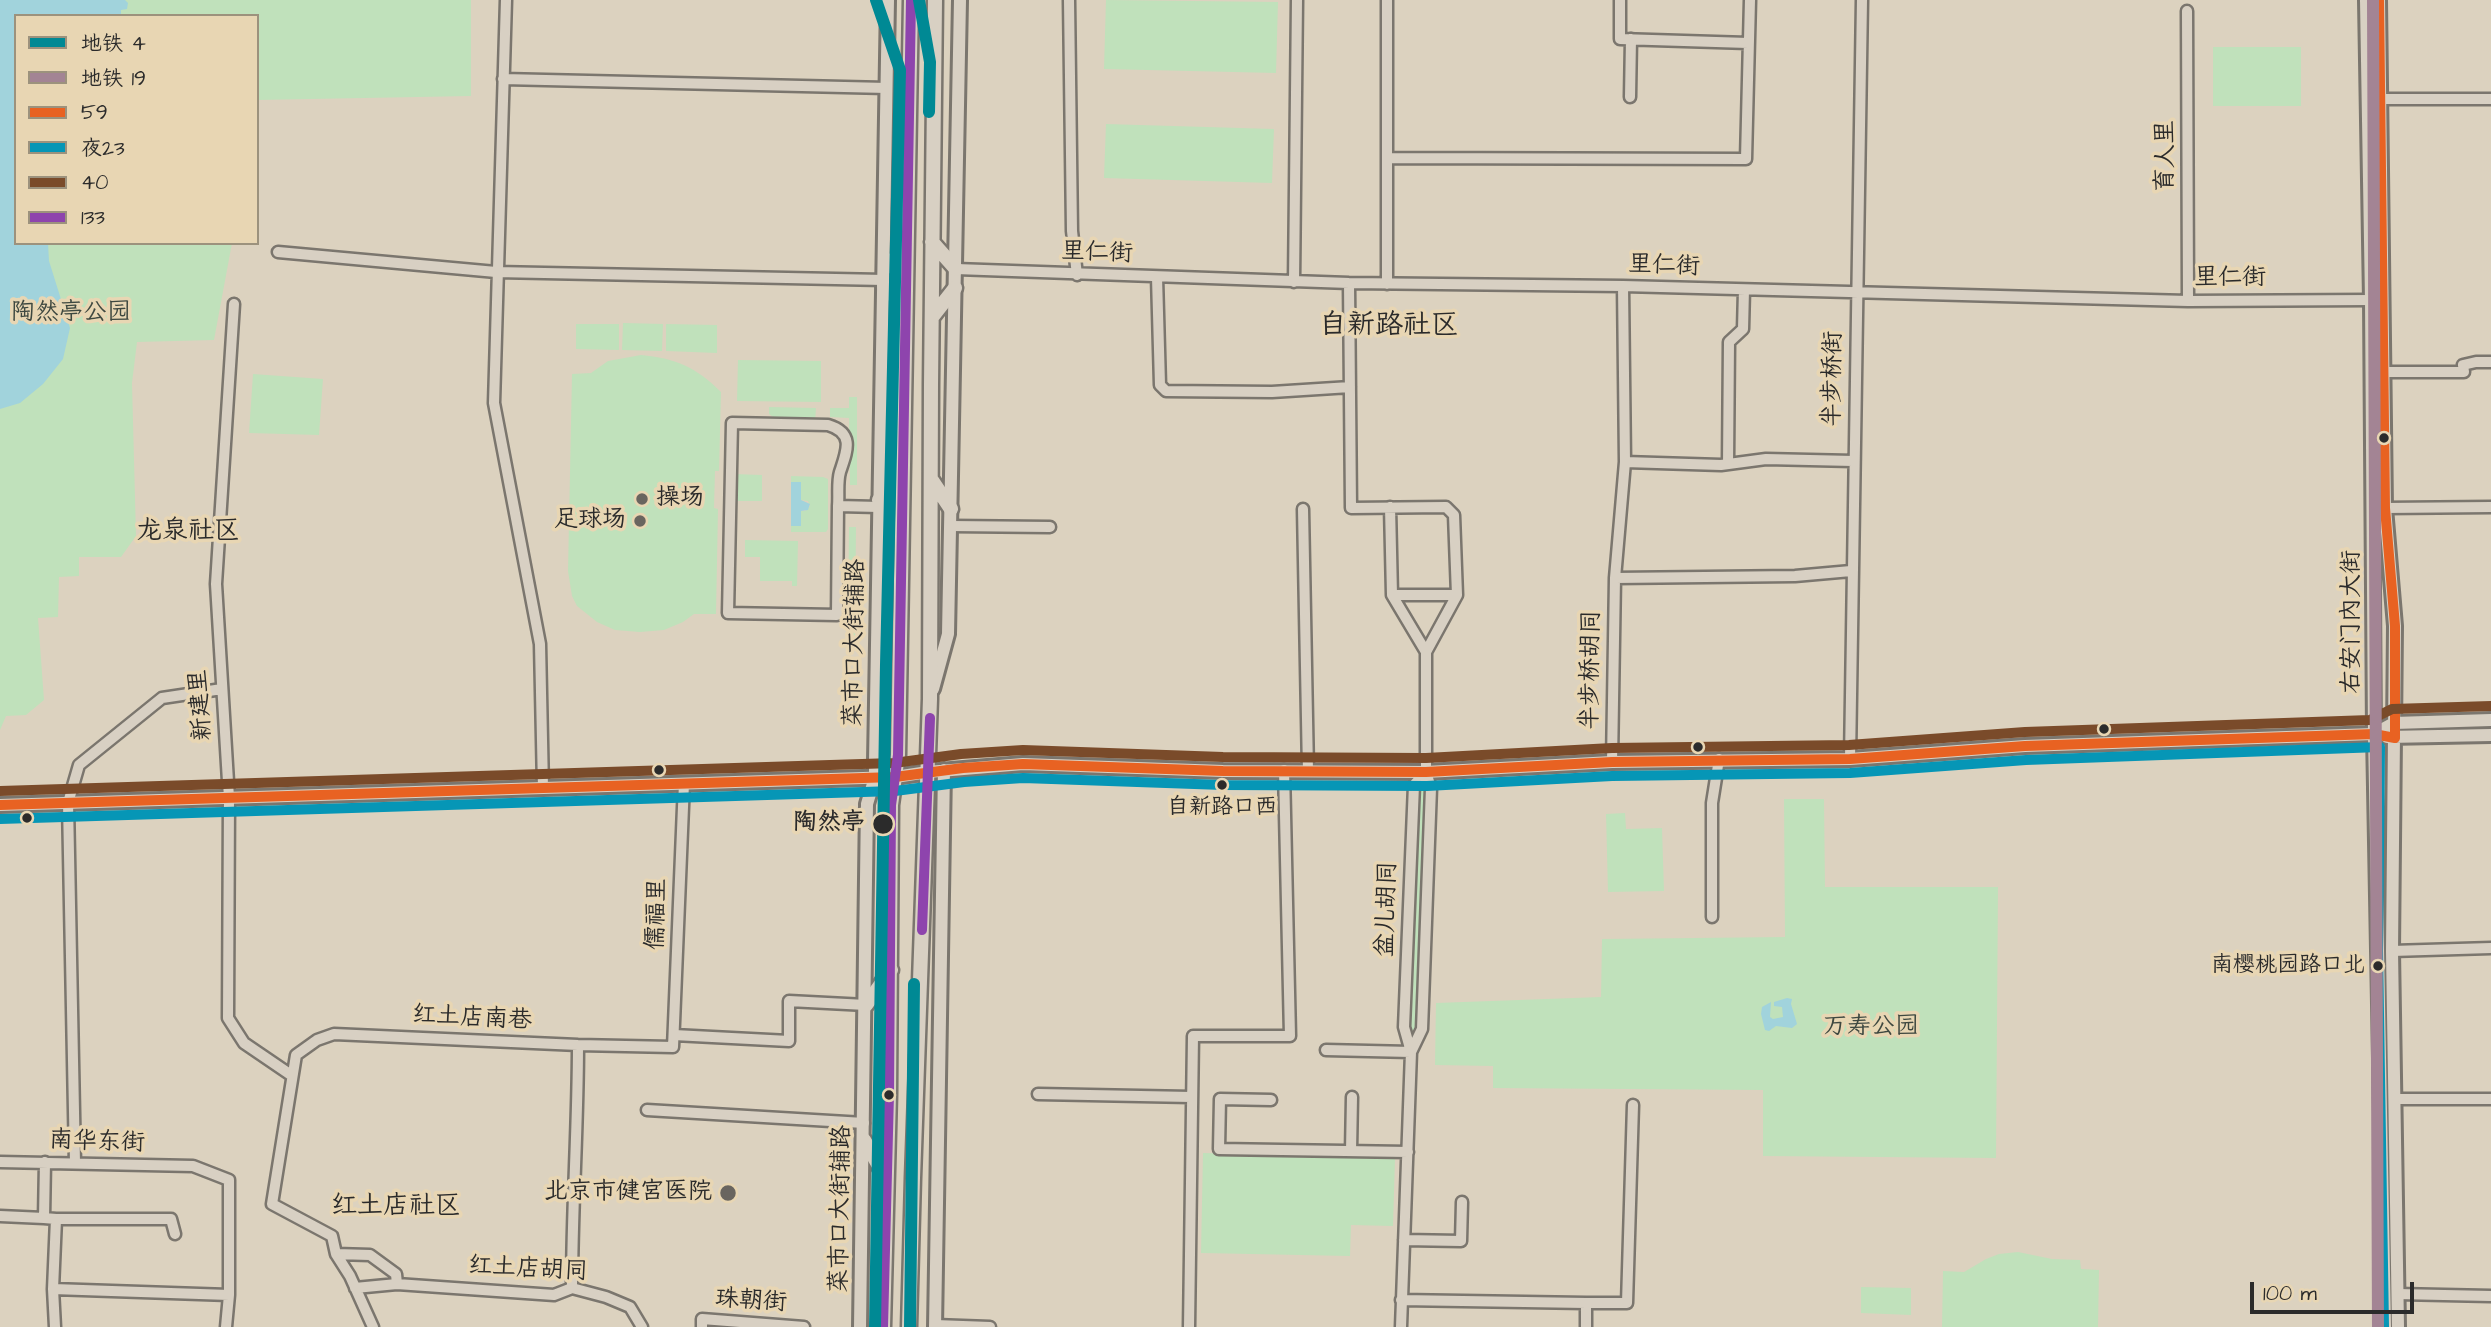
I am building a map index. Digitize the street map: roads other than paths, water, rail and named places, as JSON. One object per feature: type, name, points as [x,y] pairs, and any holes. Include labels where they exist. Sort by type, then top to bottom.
[{"type":"main road","points":[[883,1327],[891,970],[891,805],[898,742],[911,0]]},
{"type":"main road","points":[[909,1327],[930,699],[935,0]]},
{"type":"main road","points":[[932,242],[956,269]]},
{"type":"main road","points":[[905,306],[884,278],[906,247]]},
{"type":"main road","points":[[933,316],[955,288]]},
{"type":"main road","points":[[879,503],[902,470]]},
{"type":"main road","points":[[931,479],[951,509]]},
{"type":"main road","points":[[866,1005],[891,970]]},
{"type":"main road","points":[[864,1140],[887,1179]]},
{"type":"street","points":[[506,0],[494,403],[540,644],[542,788]]},
{"type":"street","name":"菜市口大街辅路","points":[[860,1327],[867,804],[875,777],[888,0]]},
{"type":"street","points":[[930,699],[948,634],[960,0]]},
{"type":"street","points":[[1069,0],[1072,231],[1077,275]]},
{"type":"street","points":[[1294,282],[1297,0]]},
{"type":"street","points":[[1387,0],[1387,284]]},
{"type":"street","points":[[1620,0],[1620,39],[1748,43]]},
{"type":"street","points":[[1388,158],[1746,159],[1750,0]]},
{"type":"street","name":"半步桥街","points":[[1850,759],[1862,0]]},
{"type":"street","name":"右安门内大街","points":[[2366,0],[2374,734],[2388,1100],[2391,1293],[2398,1327]]},
{"type":"street","name":"右安门内大街","points":[[2379,0],[2385,508],[2395,626],[2388,1100]]},
{"type":"street","name":"育人里","points":[[2187,11],[2189,301]]},
{"type":"street","points":[[1630,97],[1631,39]]},
{"type":"street","points":[[503,79],[887,88]]},
{"type":"street","points":[[2380,99],[2491,99]]},
{"type":"street","points":[[278,252],[496,272],[884,278]]},
{"type":"street","name":"里仁街","points":[[956,269],[1349,284],[1623,286],[2189,301],[2371,300]]},
{"type":"street","points":[[1157,277],[1160,386],[1166,391],[1272,392],[1350,387]]},
{"type":"street","points":[[1349,284],[1351,508],[1446,507],[1454,515],[1457,595],[1426,652]]},
{"type":"street","name":"半步桥胡同","points":[[1612,762],[1615,578],[1626,462],[1623,286]]},
{"type":"street","points":[[1728,464],[1729,342],[1743,329],[1744,290]]},
{"type":"street","name":"新建里","points":[[234,304],[216,584],[229,798],[228,1018],[244,1043],[291,1075]]},
{"type":"street","points":[[2383,372],[2464,372],[2463,365],[2491,362]]},
{"type":"street","points":[[732,424],[828,425],[839,428],[845,435],[847,446],[839,473],[838,506],[837,615],[728,613],[732,424]]},
{"type":"street","points":[[1626,462],[1728,464],[1766,459],[1853,461]]},
{"type":"street","points":[[838,506],[879,503]]},
{"type":"street","points":[[2385,508],[2491,507]]},
{"type":"street","points":[[1390,508],[1392,595],[1426,652]]},
{"type":"street","points":[[1303,509],[1308,771]]},
{"type":"street","points":[[951,526],[1050,527]]},
{"type":"street","points":[[1615,578],[1795,576],[1852,571]]},
{"type":"street","points":[[1392,595],[1457,595]]},
{"type":"street","name":"盆儿胡同","points":[[1411,1052],[1422,1029],[1431,789],[1426,772],[1426,652]]},
{"type":"street","points":[[75,1163],[68,803],[79,765],[162,698],[222,689]]},
{"type":"street","points":[[2374,734],[2394,723],[2491,720]]},
{"type":"street","points":[[0,805],[895,777],[1023,764],[1223,771],[1426,772],[1612,762],[1850,759],[2025,746],[2374,734],[2395,738],[2491,735]]},
{"type":"street","points":[[1712,917],[1712,803],[1719,759]]},
{"type":"street","points":[[944,770],[935,1326],[990,1327]]},
{"type":"street","points":[[1189,1327],[1193,1036],[1290,1036],[1284,771]]},
{"type":"street","name":"盆儿胡同","points":[[1401,1327],[1411,1052],[1404,1027],[1414,785],[1426,772]]},
{"type":"street","name":"儒福里","points":[[673,1047],[684,783]]},
{"type":"street","points":[[2392,951],[2491,948]]},
{"type":"street","points":[[674,1035],[789,1041],[789,1002],[866,1005]]},
{"type":"street","name":"红土店南巷","points":[[291,1075],[296,1055],[317,1040],[334,1034],[673,1047]]},
{"type":"street","points":[[572,1288],[572,1221],[578,1133],[578,1045]]},
{"type":"street","points":[[1326,1049],[1411,1052]]},
{"type":"street","points":[[291,1075],[272,1204],[332,1236],[336,1254],[373,1327]]},
{"type":"street","points":[[1038,1094],[1191,1097]]},
{"type":"street","points":[[1351,1151],[1352,1097]]},
{"type":"street","points":[[1271,1100],[1220,1099],[1219,1149],[1408,1152]]},
{"type":"street","points":[[2388,1100],[2491,1099]]},
{"type":"street","points":[[1401,1300],[1628,1303],[1633,1105]]},
{"type":"street","points":[[647,1110],[864,1123]]},
{"type":"street","name":"南华东街","points":[[0,1162],[193,1166],[229,1180],[229,1295]]},
{"type":"street","points":[[44,1218],[45,1162]]},
{"type":"street","points":[[1404,1240],[1461,1241],[1462,1202]]},
{"type":"street","points":[[0,1216],[171,1219],[175,1234]]},
{"type":"street","points":[[55,1327],[53,1289],[56,1219]]},
{"type":"street","points":[[336,1254],[370,1255],[396,1274],[397,1284]]},
{"type":"street","name":"红土店胡同","points":[[355,1288],[397,1284],[554,1294],[572,1288],[630,1307],[642,1327]]},
{"type":"street","points":[[53,1289],[229,1295],[226,1327]]},
{"type":"street","points":[[2391,1293],[2491,1296]]},
{"type":"street","name":"右安门内大街","points":[[2385,1327],[2391,1293]]},
{"type":"street","points":[[1586,1303],[1586,1327]]},
{"type":"street","name":"珠朝街","points":[[702,1327],[702,1319],[804,1327]]},
{"type":"water","points":[[0,0],[125,0],[128,3],[127,9],[121,10],[121,14],[14,14],[14,245],[48,245],[49,261],[70,328],[63,359],[43,384],[20,403],[0,409]]},
{"type":"water","points":[[791,482],[801,482],[801,500],[810,504],[808,510],[801,511],[801,526],[791,526]]},
{"type":"water","points":[[1792,999],[1797,1024],[1792,1028],[1776,1026],[1769,1031],[1765,1030],[1762,1007],[1771,1002],[1770,1017],[1783,1017],[1782,1007],[1774,1006],[1774,1002]]},
{"type":"metro line","name":"4","points":[[875,1327],[886,664],[900,70],[876,0]]},
{"type":"metro line","name":"4","points":[[919,0],[930,62],[929,112]]},
{"type":"metro line","name":"19","points":[[2373,0],[2378,1327]]},
{"type":"metro line","name":"4","points":[[910,1327],[914,984]]},
{"type":"place","name":"操场","points":[[642,499]]},
{"type":"place","name":"足球场","points":[[640,521]]},
{"type":"place","name":"自新路口西","points":[[1222,785]]},
{"type":"place","name":"陶然亭","points":[[883,824]]},
{"type":"place","name":"南樱桃园路口北","points":[[2378,966]]},
{"type":"place","name":"北京市健宫医院","points":[[728,1193]]},
{"type":"district","name":"自新路社区","points":[[1389,327]]},
{"type":"district","name":"龙泉社区","points":[[188,533]]},
{"type":"district","name":"红土店社区","points":[[396,1208]]},
{"type":"park label","name":"陶然亭公园","points":[[71,314]]},
{"type":"park label","name":"万寿公园","points":[[1871,1028]]}]
